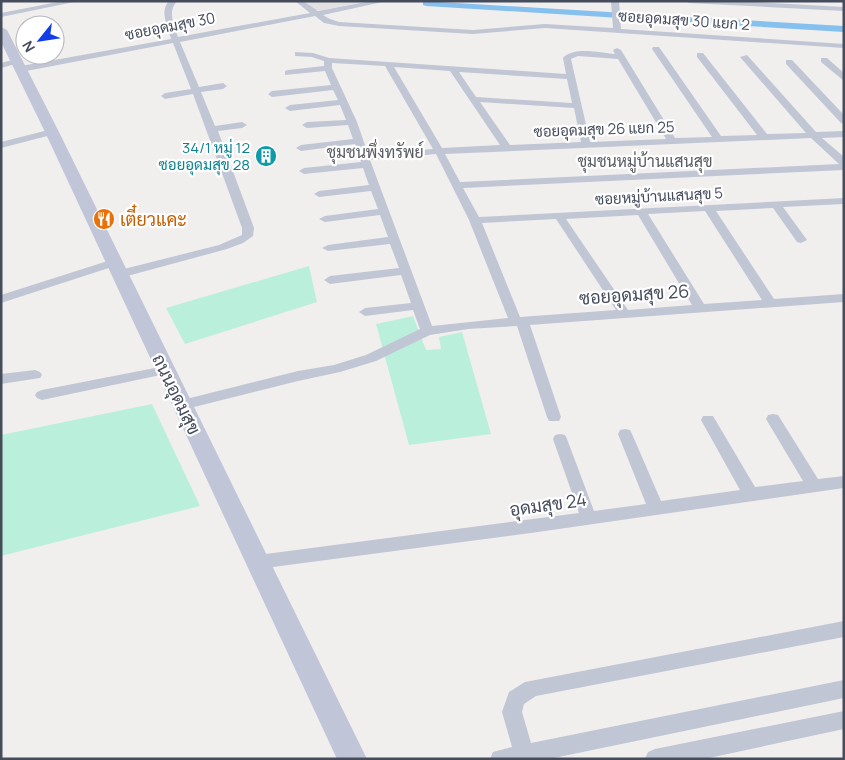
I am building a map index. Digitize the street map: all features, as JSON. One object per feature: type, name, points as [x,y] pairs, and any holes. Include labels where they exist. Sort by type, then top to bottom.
[{"type":"main road","name":"ถนนอุดมสุข","points":[[1,30],[13,65],[52,132],[352,759]]},
{"type":"street","points":[[1,15],[76,1]]},
{"type":"street","points":[[1,298],[117,268],[223,247],[246,236],[248,228],[212,129],[175,39],[167,12],[169,5],[174,1]]},
{"type":"street","name":"ซอยอุดมสุข 30 แยก 2","points":[[298,1],[314,14],[327,21],[339,24],[463,32],[545,26],[617,29],[844,46]]},
{"type":"street","name":"ซอยอุดมสุข 30","points":[[13,65],[175,39],[384,1]]},
{"type":"street","points":[[615,1],[617,29]]},
{"type":"street","points":[[689,1],[840,6]]},
{"type":"street","points":[[615,47],[672,141]]},
{"type":"street","points":[[656,49],[718,139]]},
{"type":"street","points":[[298,54],[313,55],[328,63],[407,270],[427,331]]},
{"type":"street","points":[[700,54],[764,137]]},
{"type":"street","points":[[586,144],[567,58],[571,55],[621,57]]},
{"type":"street","points":[[744,57],[813,136],[844,163]]},
{"type":"street","points":[[824,60],[844,78]]},
{"type":"street","points":[[789,62],[844,120]]},
{"type":"street","points":[[288,73],[328,63],[387,63],[571,77]]},
{"type":"street","points":[[387,63],[439,151],[475,220],[519,321],[554,417]]},
{"type":"street","points":[[452,68],[507,148]]},
{"type":"street","points":[[165,96],[223,86]]},
{"type":"street","points":[[272,94],[337,87]]},
{"type":"street","points":[[473,98],[578,106]]},
{"type":"street","points":[[290,108],[343,102]]},
{"type":"street","points":[[307,125],[352,122]]},
{"type":"street","points":[[212,129],[242,125]]},
{"type":"street","points":[[1,145],[52,132]]},
{"type":"street","name":"ซอยอุดมสุข 26 แยก 25","points":[[304,171],[366,160],[439,151],[844,134]]},
{"type":"street","points":[[301,148],[359,142]]},
{"type":"street","points":[[456,185],[844,167]]},
{"type":"street","points":[[319,194],[376,187]]},
{"type":"street","name":"ซอยหมู่บ้านแสนสุข 5","points":[[475,220],[642,213],[844,201]]},
{"type":"street","points":[[776,205],[801,240]]},
{"type":"street","points":[[709,209],[770,303]]},
{"type":"street","points":[[325,219],[385,211]]},
{"type":"street","points":[[642,213],[700,308]]},
{"type":"street","points":[[559,216],[624,313]]},
{"type":"street","points":[[328,248],[395,240]]},
{"type":"street","points":[[330,280],[407,270]]},
{"type":"street","name":"ซอยอุดมสุข 26","points":[[182,405],[298,376],[335,369],[371,358],[427,331],[519,321],[844,298]]},
{"type":"street","points":[[365,312],[418,306]]},
{"type":"street","points":[[42,396],[165,370]]},
{"type":"street","points":[[1,379],[35,374]]},
{"type":"street","points":[[772,419],[814,486]]},
{"type":"street","points":[[708,420],[751,494]]},
{"type":"street","points":[[625,434],[656,509]]},
{"type":"street","points":[[560,439],[589,519]]},
{"type":"street","name":"อุดมสุข 24","points":[[258,562],[589,519],[844,482]]},
{"type":"street","points":[[844,629],[532,688],[516,698],[512,712],[511,757],[844,690]]},
{"type":"street","points":[[655,759],[844,720]]},
{"type":"shaded area","points":[[303,1],[369,1],[314,10]]},
{"type":"green space","points":[[309,266],[317,302],[185,344],[166,308]]},
{"type":"green space","points":[[413,316],[426,350],[441,349],[439,337],[462,332],[491,434],[409,445],[376,324]]},
{"type":"green space","points":[[152,404],[200,506],[1,556],[1,435]]},
{"type":"waterway","points":[[426,3],[844,29]]},
{"type":"place","name":"34/1 หมู่ 12 ซอยอุดมสุข 28","points":[[266,156]]},
{"type":"place","name":"เตี๋ยวแคะ","points":[[104,219]]},
{"type":"district","name":"ชุมชนพึ่งทรัพย์","points":[[375,152]]},
{"type":"district","name":"ชุมชนหมู่บ้านแสนสุข","points":[[645,161]]}]
